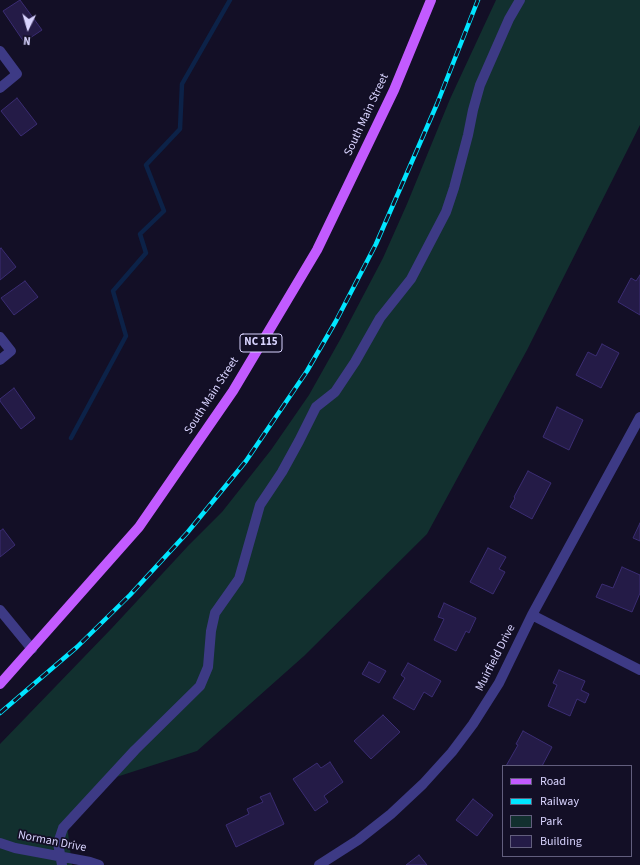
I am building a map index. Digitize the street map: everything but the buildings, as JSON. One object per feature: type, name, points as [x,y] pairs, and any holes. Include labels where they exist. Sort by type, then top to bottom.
[{"type":"main road","name":"South Main Street","points":[[0,684],[139,527],[232,391],[317,250],[394,90],[431,0]]},
{"type":"street","points":[[61,861],[58,843],[63,828],[135,750],[200,686],[208,667],[210,631],[215,612],[239,579],[260,505],[282,472],[316,407],[335,392],[355,362],[380,318],[410,279],[446,212],[454,188],[480,85],[509,19],[520,0]]},
{"type":"street","points":[[0,51],[17,74],[0,88]]},
{"type":"street","points":[[0,337],[10,351],[0,360]]},
{"type":"street","name":"Muirfield Drive","points":[[319,865],[358,840],[391,814],[423,784],[452,752],[473,724],[499,683],[532,615],[640,417]]},
{"type":"street","points":[[0,610],[32,649]]},
{"type":"street","points":[[532,615],[640,670]]},
{"type":"street","name":"Norman Drive","points":[[0,844],[61,861],[90,862],[99,865]]},
{"type":"green space","points":[[496,0],[640,0],[640,125],[527,350],[427,534],[304,656],[197,751],[107,780],[68,822],[72,865],[0,865],[0,744],[222,512],[271,450],[309,395],[383,258],[450,99]]},
{"type":"waterway","points":[[71,438],[126,336],[113,291],[146,253],[140,234],[164,211],[146,165],[180,129],[182,84],[230,0]]},
{"type":"railway","points":[[0,713],[77,647],[130,595],[187,533],[246,461],[307,371],[336,321],[376,244],[437,104],[478,0]]}]
